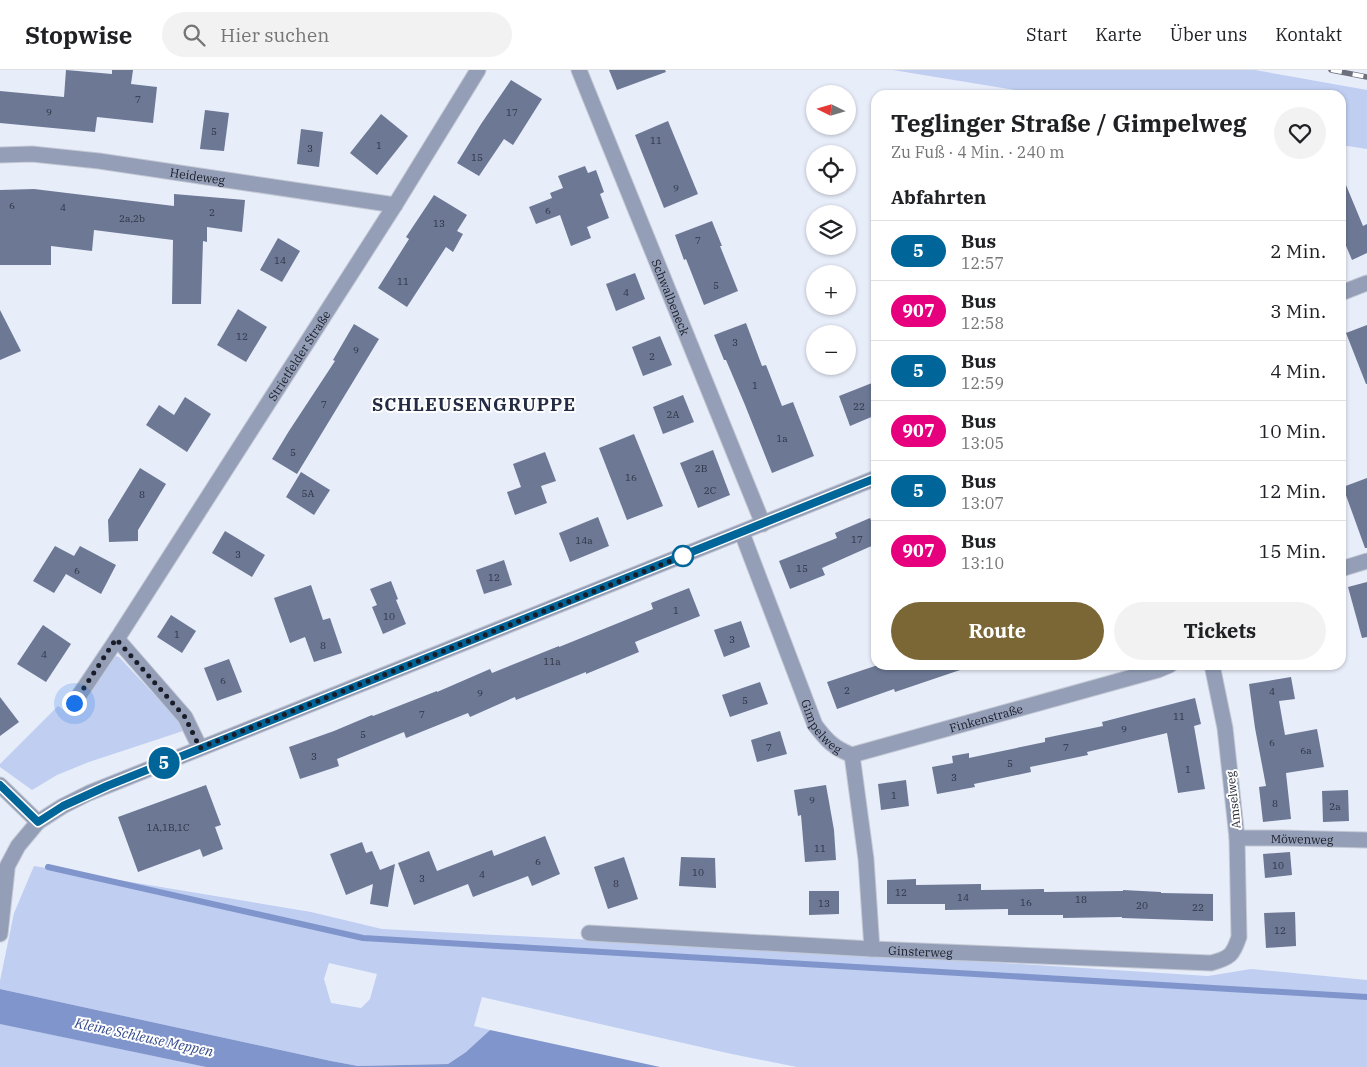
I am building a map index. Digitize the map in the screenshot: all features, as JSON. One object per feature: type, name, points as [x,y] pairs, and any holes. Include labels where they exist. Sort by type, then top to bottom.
[{"type":"street","name":"Strietfelder Straße","points":[[74,703],[395,205],[478,70]]},
{"type":"street","name":"Schwalbeneck","points":[[579,70],[763,524]]},
{"type":"street","name":"Heideweg","points":[[0,154],[32,154],[98,161],[395,205]]},
{"type":"street","points":[[1346,291],[1367,283]]},
{"type":"street","points":[[0,934],[3,875],[18,846],[38,822],[63,806],[89,793],[200,748],[871,480]]},
{"type":"street","name":"Gimpelweg","points":[[742,532],[815,725],[824,737],[838,749],[852,754],[866,859],[872,948]]},
{"type":"street","points":[[1346,567],[1367,561]]},
{"type":"street","points":[[116,639],[185,717],[200,748]]},
{"type":"street","name":"Finkenstraße","points":[[1118,681],[1131,670]]},
{"type":"street","name":"Finkenstraße","points":[[852,754],[1158,670]]},
{"type":"street","name":"Amselweg","points":[[1213,670],[1225,728],[1237,838],[1239,936]]},
{"type":"street","points":[[0,785],[38,822]]},
{"type":"street","name":"Möwenweg","points":[[1237,838],[1367,840]]},
{"type":"street","name":"Ginsterweg","points":[[589,933],[1211,963],[1226,959],[1234,949],[1239,936]]},
{"type":"shaded area","points":[[893,70],[1255,70],[1367,90],[1367,149],[1346,146],[1346,90],[1015,90]]},
{"type":"shaded area","points":[[111,655],[119,657],[186,730],[89,762],[57,775],[32,790],[0,767],[0,764],[58,706],[71,715]]},
{"type":"shaded area","points":[[34,866],[311,912],[382,929],[878,955],[1208,976],[1251,969],[1367,980],[1367,1067],[797,1067],[727,1053],[482,997],[474,1026],[490,1030],[466,1052],[448,1064],[358,1066],[0,989],[14,913]],"holes":[[[329,963],[377,974],[370,999],[361,1008],[331,1003],[324,979]]]},
{"type":"shaded area","points":[[0,1024],[2,1024],[206,1067],[0,1067]]},
{"type":"water","name":"Kleine Schleuse Meppen","points":[[0,989],[358,1066],[448,1064],[466,1052],[490,1030],[660,1067],[206,1067],[0,1024]]},
{"type":"building","points":[[66,70],[112,74],[112,70],[133,70],[131,84],[157,87],[153,123],[97,117],[95,132],[0,123],[0,91],[64,97]]},
{"type":"building","points":[[609,70],[665,70],[666,72],[617,90]]},
{"type":"building","points":[[511,80],[542,99],[513,145],[504,139],[479,176],[457,163]]},
{"type":"building","points":[[205,110],[229,113],[224,151],[200,149]]},
{"type":"building","points":[[381,114],[408,136],[377,175],[350,153]]},
{"type":"building","points":[[668,121],[698,194],[664,208],[635,135]]},
{"type":"building","points":[[301,129],[323,132],[319,167],[297,164]]},
{"type":"building","points":[[585,166],[588,173],[596,170],[604,192],[600,194],[609,218],[587,227],[591,238],[571,246],[560,215],[536,224],[529,207],[552,198],[550,193],[563,188],[558,176]]},
{"type":"building","points":[[1346,185],[1363,226],[1367,224],[1367,253],[1352,260],[1346,246]]},
{"type":"building","points":[[34,189],[174,206],[174,194],[245,200],[242,232],[207,227],[207,242],[203,241],[201,304],[172,304],[173,240],[94,230],[92,251],[51,246],[51,265],[0,265],[0,190]]},
{"type":"building","points":[[434,195],[467,215],[457,231],[463,234],[453,252],[446,247],[407,307],[378,288],[409,239],[406,237]]},
{"type":"building","points":[[712,221],[738,291],[704,305],[675,235]]},
{"type":"building","points":[[278,238],[300,251],[282,282],[260,270]]},
{"type":"building","points":[[635,273],[645,299],[616,311],[606,284]]},
{"type":"building","points":[[238,309],[267,327],[246,362],[217,345]]},
{"type":"building","points":[[0,310],[21,351],[0,360]]},
{"type":"building","points":[[746,323],[762,366],[766,365],[782,406],[793,402],[814,456],[772,473],[714,335]]},
{"type":"building","points":[[354,324],[379,339],[297,474],[272,459],[335,361],[333,360]]},
{"type":"building","points":[[1367,325],[1367,384],[1366,384],[1346,333]]},
{"type":"building","points":[[660,336],[672,365],[643,376],[632,347]]},
{"type":"building","points":[[871,383],[871,417],[850,426],[839,396]]},
{"type":"building","points":[[683,395],[694,422],[663,434],[653,407]]},
{"type":"building","points":[[185,397],[211,414],[187,452],[146,425],[159,405],[174,415]]},
{"type":"building","points":[[634,434],[663,506],[627,520],[599,448]]},
{"type":"building","points":[[713,450],[730,495],[698,508],[680,463]]},
{"type":"building","points":[[545,452],[556,481],[541,486],[547,503],[515,515],[507,492],[521,487],[513,464]]},
{"type":"building","points":[[140,468],[166,484],[138,530],[138,541],[109,542],[108,520]]},
{"type":"building","points":[[301,472],[330,490],[314,515],[286,497]]},
{"type":"building","points":[[1367,478],[1367,548],[1365,548],[1346,495],[1346,486]]},
{"type":"building","points":[[598,517],[609,546],[570,562],[559,533]]},
{"type":"building","points":[[870,518],[871,546],[822,568],[825,575],[790,589],[779,561],[837,538],[835,533]]},
{"type":"building","points":[[225,531],[265,555],[252,577],[212,553]]},
{"type":"building","points":[[55,546],[74,556],[80,546],[116,565],[101,594],[66,574],[54,593],[33,581]]},
{"type":"building","points":[[504,560],[512,585],[484,594],[476,570]]},
{"type":"building","points":[[391,581],[398,599],[396,600],[406,624],[383,634],[372,607],[377,605],[370,589]]},
{"type":"building","points":[[1367,582],[1367,637],[1362,638],[1348,587]]},
{"type":"building","points":[[311,585],[323,620],[330,618],[342,653],[314,662],[305,637],[290,643],[274,598]]},
{"type":"building","points":[[689,588],[700,616],[635,642],[639,652],[516,700],[515,697],[470,717],[468,713],[406,738],[404,732],[337,759],[339,766],[300,779],[289,747],[437,692],[490,669],[492,673],[559,647],[653,609],[651,603]]},
{"type":"building","points":[[171,615],[196,631],[182,653],[157,637]]},
{"type":"building","points":[[741,621],[750,647],[724,657],[714,630]]},
{"type":"building","points":[[43,625],[71,644],[46,682],[17,664]]},
{"type":"building","points":[[229,659],[242,692],[217,701],[204,668]]},
{"type":"building","points":[[871,667],[871,670],[960,670],[895,692],[894,689],[837,709],[827,682]]},
{"type":"building","points":[[1291,677],[1295,699],[1279,701],[1285,735],[1317,729],[1324,767],[1286,773],[1291,819],[1263,822],[1259,787],[1266,786],[1249,684]]},
{"type":"building","points":[[760,682],[768,704],[730,717],[722,695]]},
{"type":"building","points":[[0,697],[19,722],[0,736]]},
{"type":"building","points":[[1195,698],[1201,724],[1194,726],[1205,789],[1178,793],[1167,733],[1087,752],[1088,755],[1030,767],[1031,772],[974,784],[975,787],[937,794],[932,767],[953,763],[952,756],[969,753],[969,758],[1045,742],[1045,738],[1103,726],[1102,722]]},
{"type":"building","points":[[780,731],[787,754],[757,762],[751,740]]},
{"type":"building","points":[[906,780],[909,806],[881,810],[878,784]]},
{"type":"building","points":[[206,785],[221,825],[215,827],[223,849],[203,857],[200,849],[138,872],[118,817]]},
{"type":"building","points":[[826,785],[834,830],[836,860],[805,862],[801,815],[798,816],[794,790]]},
{"type":"building","points":[[1348,790],[1349,821],[1323,822],[1322,791]]},
{"type":"building","points":[[545,836],[560,874],[532,886],[528,876],[473,897],[468,884],[414,905],[398,863],[429,851],[437,871],[492,850],[494,856]]},
{"type":"building","points":[[362,842],[366,853],[372,851],[380,870],[395,864],[388,907],[370,904],[373,884],[346,895],[330,854]]},
{"type":"building","points":[[1290,852],[1292,875],[1265,878],[1263,854]]},
{"type":"building","points":[[624,857],[638,899],[608,909],[594,867]]},
{"type":"building","points":[[681,857],[715,858],[716,888],[679,886]]},
{"type":"building","points":[[916,879],[916,885],[981,884],[981,890],[1044,889],[1044,892],[1123,890],[1213,894],[1213,921],[1122,917],[1063,918],[1063,915],[1008,915],[1008,909],[945,910],[945,904],[887,904],[887,880]]},
{"type":"building","points":[[809,891],[839,891],[839,914],[809,915]]},
{"type":"building","points":[[1295,912],[1296,946],[1266,948],[1264,913]]},
{"type":"waterway","points":[[48,867],[363,938],[1367,997]]},
{"type":"railway","points":[[1331,70],[1367,77]]},
{"type":"bus line","name":"5","points":[[0,785],[38,822],[63,806],[89,793],[871,480]]},
{"type":"district","name":"SCHLEUSENGRUPPE","points":[[474,404]]},
{"type":"route","points":[[74,703],[116,639],[185,717],[200,748],[683,556]]}]
